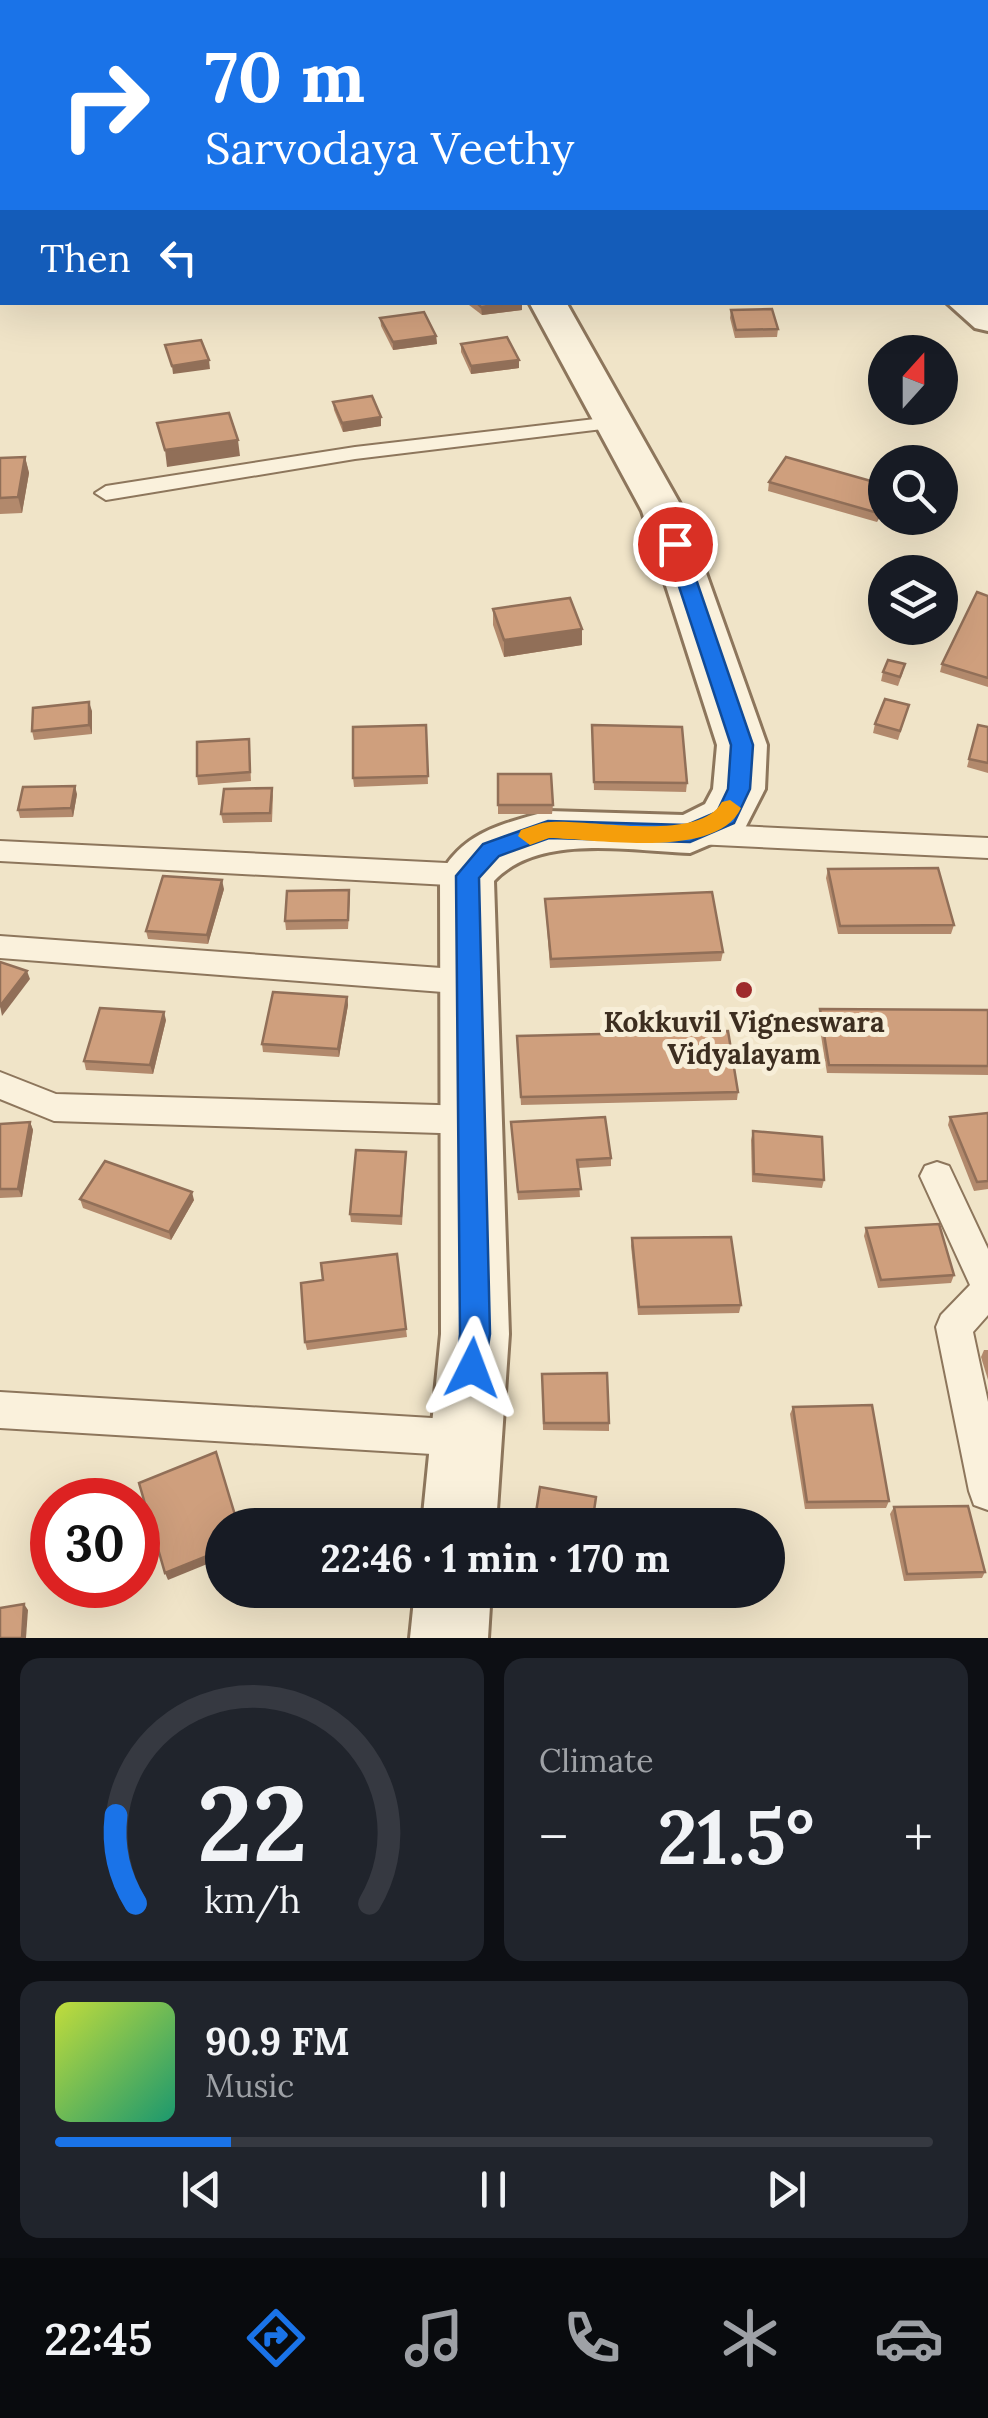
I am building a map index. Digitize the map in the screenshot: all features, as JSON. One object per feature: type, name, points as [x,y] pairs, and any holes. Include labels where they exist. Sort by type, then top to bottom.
[{"type":"street","points":[[460,1508],[475,1334],[468,876],[491,850],[548,830],[690,834],[726,817],[739,789],[742,745],[664,511],[549,305]]},
{"type":"street","points":[[449,1638],[452,1608]]},
{"type":"lane","points":[[106,494],[355,453],[612,423]]},
{"type":"lane","points":[[690,834],[988,848]]},
{"type":"lane","points":[[0,851],[468,876]]},
{"type":"lane","points":[[0,947],[469,982]]},
{"type":"lane","points":[[0,1085],[54,1107],[472,1120]]},
{"type":"lane","points":[[937,1176],[988,1288],[954,1326],[988,1491]]},
{"type":"lane","points":[[0,1410],[466,1438]]},
{"type":"building","points":[[772,309],[778,329],[736,330],[731,310]]},
{"type":"building","points":[[424,312],[436,336],[393,342],[380,318]]},
{"type":"building","points":[[507,337],[519,360],[471,366],[461,344]]},
{"type":"building","points":[[201,340],[209,360],[172,366],[165,345]]},
{"type":"building","points":[[372,396],[381,417],[342,423],[333,402]]},
{"type":"building","points":[[229,413],[238,440],[165,450],[157,423]]},
{"type":"building","points":[[25,457],[18,497],[0,498],[0,458]]},
{"type":"building","points":[[786,457],[868,480],[868,510],[769,482]]},
{"type":"building","points":[[977,592],[988,596],[988,678],[942,664],[951,645],[958,645],[958,631]]},
{"type":"building","points":[[570,598],[582,629],[504,640],[493,609]]},
{"type":"building","points":[[888,660],[905,664],[900,677],[883,672]]},
{"type":"building","points":[[885,699],[909,705],[900,731],[875,724]]},
{"type":"building","points":[[89,702],[89,725],[32,731],[33,708]]},
{"type":"building","points":[[426,725],[428,776],[353,778],[353,727]]},
{"type":"building","points":[[592,725],[682,727],[687,783],[594,782]]},
{"type":"building","points":[[978,725],[988,727],[988,763],[969,759]]},
{"type":"building","points":[[249,739],[250,772],[197,776],[197,742]]},
{"type":"building","points":[[498,774],[551,774],[553,805],[498,805]]},
{"type":"building","points":[[75,786],[71,808],[18,810],[23,787]]},
{"type":"building","points":[[272,788],[270,813],[221,814],[224,789]]},
{"type":"building","points":[[938,868],[954,925],[840,926],[828,869]]},
{"type":"building","points":[[163,876],[222,880],[207,935],[146,931]]},
{"type":"building","points":[[349,890],[348,920],[285,921],[287,891]]},
{"type":"building","points":[[712,892],[723,952],[551,959],[545,899]]},
{"type":"building","points":[[0,962],[27,971],[0,1006]]},
{"type":"building","points":[[273,992],[347,997],[338,1049],[262,1044]]},
{"type":"building","points":[[100,1008],[164,1012],[150,1065],[84,1061]]},
{"type":"building","points":[[820,1009],[988,1010],[988,1066],[829,1065]]},
{"type":"building","points":[[728,1031],[738,1092],[521,1097],[517,1036]]},
{"type":"building","points":[[988,1113],[988,1181],[977,1182],[950,1117]]},
{"type":"building","points":[[605,1117],[611,1158],[577,1160],[581,1189],[518,1192],[511,1122]]},
{"type":"building","points":[[30,1122],[18,1189],[0,1189],[0,1124]]},
{"type":"building","points":[[753,1131],[822,1137],[824,1180],[754,1174]]},
{"type":"building","points":[[356,1150],[406,1152],[401,1216],[350,1214]]},
{"type":"building","points":[[105,1161],[192,1192],[169,1232],[80,1199]]},
{"type":"building","points":[[939,1224],[954,1275],[881,1280],[866,1228]]},
{"type":"building","points":[[731,1237],[741,1305],[639,1307],[632,1238]]},
{"type":"building","points":[[397,1254],[406,1329],[305,1342],[301,1283],[323,1280],[321,1263]]},
{"type":"building","points":[[607,1373],[609,1423],[544,1423],[542,1374]]},
{"type":"building","points":[[872,1405],[889,1501],[807,1502],[793,1407]]},
{"type":"building","points":[[216,1452],[233,1508],[205,1508],[205,1557],[165,1573],[160,1556],[160,1478],[151,1478]]},
{"type":"building","points":[[540,1487],[596,1497],[594,1508],[537,1508]]},
{"type":"building","points":[[968,1506],[985,1572],[907,1574],[894,1507]]},
{"type":"building","points":[[24,1604],[22,1638],[0,1638],[0,1608]]},
{"type":"slow traffic","points":[[530,836],[548,830],[690,834],[726,817],[730,808]]},
{"type":"place","name":"Kokkuvil Vigneswara Vidyalayam","points":[[744,990]]},
{"type":"route","points":[[472,1368],[475,1334],[468,876],[491,850],[548,830],[690,834],[726,817],[739,789],[742,745],[675,544]]}]
